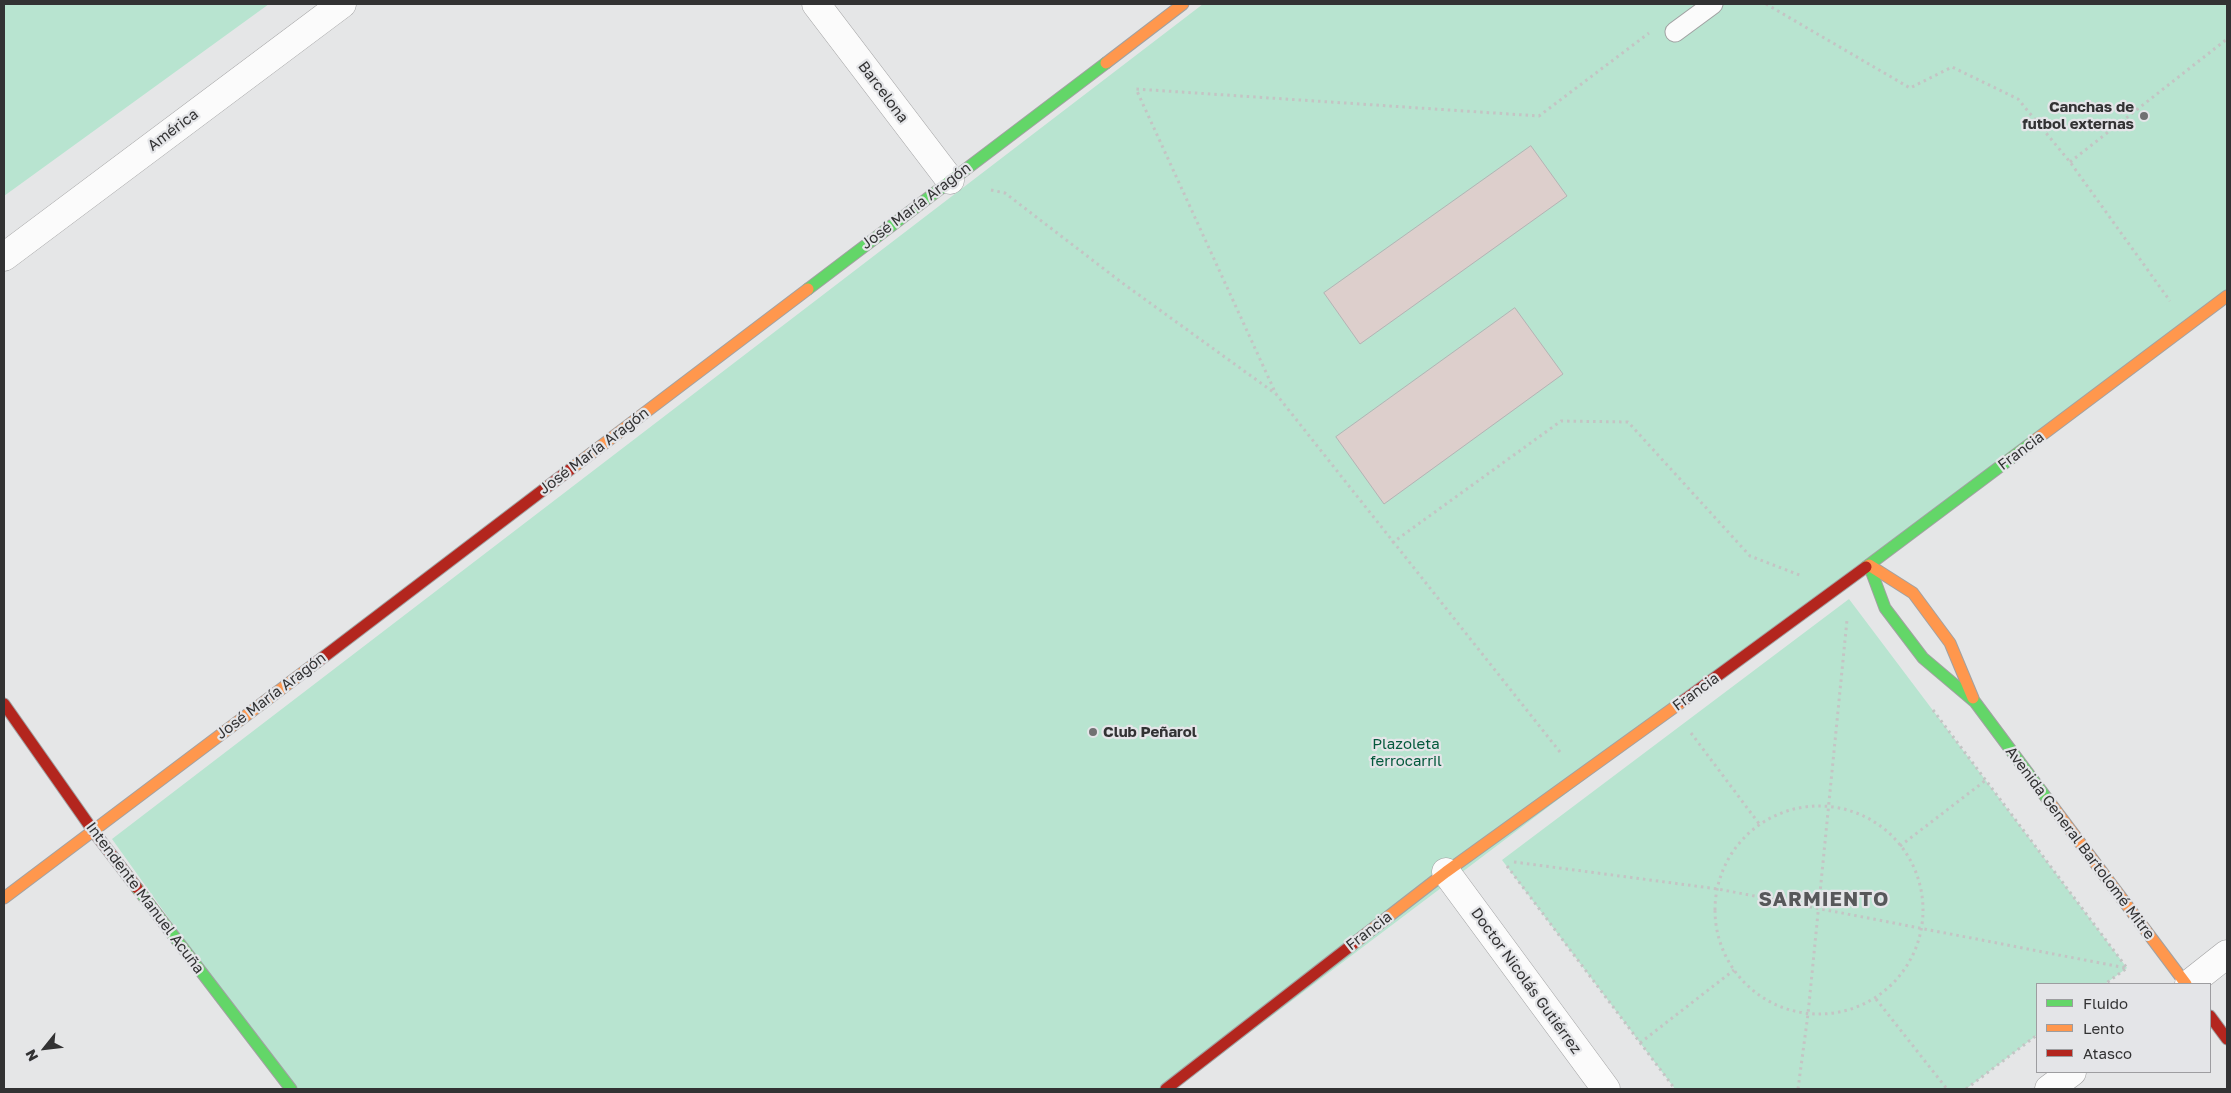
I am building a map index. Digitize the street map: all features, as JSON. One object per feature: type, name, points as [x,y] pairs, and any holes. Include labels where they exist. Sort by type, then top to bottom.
[{"type":"street","name":"América","points":[[4,257],[342,4]]},
{"type":"street","name":"Barcelona","points":[[816,4],[950,180]]},
{"type":"street","name":"José María Aragón","points":[[4,898],[94,832],[1183,4]]},
{"type":"street","name":"Francia","points":[[1166,1089],[1446,872],[1834,591],[2227,296]]},
{"type":"street","name":"Avenida General Bartolomé Mitre","points":[[1869,565],[1913,593],[1950,643],[1975,702]]},
{"type":"street","name":"Avenida General Bartolomé Mitre","points":[[1869,565],[1885,608],[1923,658],[1975,702],[2186,983]]},
{"type":"street","name":"Intendente Manuel Acuña","points":[[4,704],[94,832],[291,1089]]},
{"type":"street","name":"Doctor Nicolás Gutiérrez","points":[[1446,872],[1606,1089]]},
{"type":"street","points":[[2188,983],[2227,954]]},
{"type":"street","points":[[2211,1017],[2227,1039]]},
{"type":"street","points":[[2049,1089],[2071,1073]]},
{"type":"lane","points":[[1675,32],[1713,4]]},
{"type":"path","points":[[1766,4],[1910,88],[1952,66],[2018,99],[2070,162],[2176,309]]},
{"type":"path","points":[[1579,776],[1392,543],[1276,394],[1136,89],[1539,116],[1656,27]]},
{"type":"path","points":[[2070,162],[2227,40]]},
{"type":"path","points":[[950,180],[1004,193],[1276,394]]},
{"type":"path","points":[[1392,543],[1561,421],[1628,422],[1750,556],[1849,599],[1808,1014],[1798,1089]]},
{"type":"path","points":[[1932,709],[2127,968]]},
{"type":"path","points":[[1689,731],[1760,825]]},
{"type":"path","points":[[1900,846],[1986,780]]},
{"type":"path","points":[[1805,806],[1828,807],[1864,816],[1890,833],[1909,857],[1921,885],[1924,916],[1922,928],[1917,948],[1900,977],[1876,998],[1846,1011],[1808,1014],[1782,1008],[1756,993],[1734,970],[1720,942],[1715,912],[1718,889],[1731,854],[1751,831],[1760,825],[1776,815],[1805,806]]},
{"type":"path","points":[[1675,1089],[1502,860],[1718,889],[2127,968]]},
{"type":"path","points":[[2106,983],[2127,968]]},
{"type":"path","points":[[1640,1044],[1734,970]]},
{"type":"path","points":[[1876,998],[1947,1089]]},
{"type":"path","points":[[1966,1089],[2036,1036]]},
{"type":"green space","points":[[4,4],[269,4],[4,196]]},
{"type":"green space","name":"Plazoleta ferrocarril","points":[[1203,4],[2227,4],[2227,294],[1175,1089],[291,1089],[112,839]]},
{"type":"green space","points":[[1849,599],[2127,968],[2106,983],[2036,983],[2036,1036],[1966,1089],[1675,1089],[1502,860]]},
{"type":"building","points":[[1531,146],[1567,196],[1360,344],[1324,293]]},
{"type":"building","points":[[1515,308],[1563,374],[1384,504],[1336,437]]},
{"type":"traffic: fast","points":[[808,289],[1106,63]]},
{"type":"traffic: fast","points":[[1866,567],[2034,441]]},
{"type":"traffic: fast","points":[[1869,565],[1885,608],[1923,658],[1975,702],[2048,800]]},
{"type":"traffic: fast","points":[[137,888],[291,1089]]},
{"type":"traffic: slow","points":[[1106,63],[1183,4]]},
{"type":"traffic: slow","points":[[572,468],[808,289]]},
{"type":"traffic: slow","points":[[2034,441],[2227,296]]},
{"type":"traffic: slow","points":[[1869,565],[1913,593],[1950,643],[1973,698]]},
{"type":"traffic: slow","points":[[4,898],[317,662]]},
{"type":"traffic: slow","points":[[1353,944],[1446,872],[1683,701]]},
{"type":"traffic: slow","points":[[2048,800],[2185,983]]},
{"type":"traffic: jam","points":[[317,662],[572,468]]},
{"type":"traffic: jam","points":[[1683,701],[1866,567]]},
{"type":"traffic: jam","points":[[4,704],[94,832],[137,888]]},
{"type":"traffic: jam","points":[[1166,1089],[1353,944]]},
{"type":"traffic: jam","points":[[2211,1017],[2227,1039]]},
{"type":"place","name":"Canchas de futbol externas","points":[[2144,116]]},
{"type":"place","name":"Club Peñarol","points":[[1093,732]]},
{"type":"district","name":"SARMIENTO","points":[[1824,900]]}]
